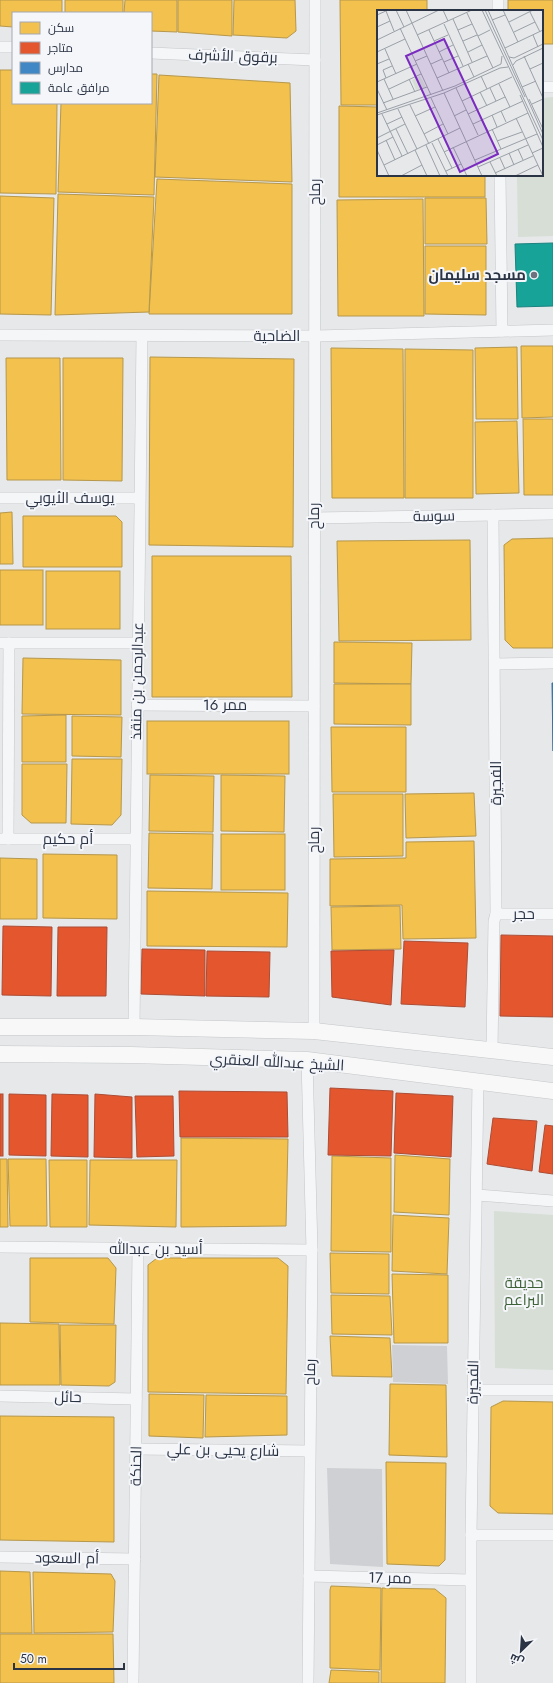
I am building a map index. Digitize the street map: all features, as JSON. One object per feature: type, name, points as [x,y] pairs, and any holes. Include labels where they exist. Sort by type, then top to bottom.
[{"type":"street","name":"رماح","points":[[314,1031],[315,0]]},
{"type":"street","points":[[0,47],[12,47]]},
{"type":"street","name":"برقوق الأشرف","points":[[152,53],[315,60]]},
{"type":"street","points":[[500,176],[502,331]]},
{"type":"street","name":"الضاحية","points":[[0,335],[315,336],[553,330]]},
{"type":"street","name":"عبدالرحمن بن منقذ","points":[[134,1027],[142,336]]},
{"type":"street","name":"يوسف الأيوبي","points":[[0,498],[139,498]]},
{"type":"street","name":"سوسة","points":[[314,518],[553,514]]},
{"type":"street","name":"الفجيرة","points":[[492,1050],[494,921],[496,914],[493,515]]},
{"type":"street","points":[[4,839],[5,643],[138,643]]},
{"type":"street","points":[[495,664],[553,663]]},
{"type":"street","name":"ممر 16","points":[[137,705],[314,706]]},
{"type":"street","name":"أم حكيم","points":[[4,839],[135,839]]},
{"type":"street","name":"حجر","points":[[496,914],[553,914]]},
{"type":"street","name":"الشيخ عبدالله العنقري","points":[[0,1027],[134,1027],[314,1031],[553,1057]]},
{"type":"street","name":"الشيخ عبدالله العنقري","points":[[0,1054],[131,1055],[306,1060],[553,1090]]},
{"type":"street","name":"رماح","points":[[306,1060],[312,1250],[308,1683]]},
{"type":"street","name":"الفجيرة","points":[[471,1683],[470,1580],[478,1081]]},
{"type":"street","points":[[477,1195],[553,1201]]},
{"type":"street","name":"أسيد بن عبدالله","points":[[0,1248],[312,1250]]},
{"type":"street","name":"الحنكة","points":[[133,1683],[137,1449],[136,1399],[138,1250]]},
{"type":"street","points":[[473,1390],[553,1390]]},
{"type":"street","name":"حائل","points":[[0,1396],[136,1399]]},
{"type":"street","name":"شارع يحيى بن علي","points":[[137,1449],[309,1451]]},
{"type":"street","points":[[471,1535],[553,1535]]},
{"type":"street","name":"أم السعود","points":[[0,1556],[135,1559]]},
{"type":"street","name":"ممر 17","points":[[309,1576],[470,1580]]},
{"type":"green space","points":[[553,97],[553,236],[518,237],[517,176],[543,176],[543,98]]},
{"type":"green space","name":"حديقة البراعم","points":[[494,1211],[553,1215],[553,1370],[495,1368]]},
{"type":"building: سكن","points":[[0,0],[62,0],[62,12],[12,12],[12,27],[0,26]]},
{"type":"building: سكن","points":[[65,0],[123,0],[123,12],[65,12]]},
{"type":"building: سكن","points":[[125,0],[177,0],[177,32],[152,31],[152,12],[124,12]]},
{"type":"building: سكن","points":[[178,0],[232,0],[232,36],[178,32]]},
{"type":"building: سكن","points":[[234,0],[295,0],[296,31],[287,38],[233,35]]},
{"type":"building: سكن","points":[[340,0],[427,0],[427,10],[377,10],[377,105],[341,105]]},
{"type":"building: سكن","points":[[508,0],[553,0],[553,44],[543,44],[543,10],[508,10]]},
{"type":"building: سكن","points":[[0,70],[12,70],[12,104],[57,104],[56,194],[0,193]]},
{"type":"building: سكن","points":[[152,74],[157,74],[154,195],[58,192],[61,104],[152,104]]},
{"type":"building: سكن","points":[[159,75],[290,83],[292,182],[155,177]]},
{"type":"building: سكن","points":[[339,106],[377,107],[377,176],[485,176],[485,197],[339,197]]},
{"type":"building: سكن","points":[[157,179],[292,184],[292,314],[149,314]]},
{"type":"building: سكن","points":[[58,194],[154,197],[149,312],[55,315]]},
{"type":"building: سكن","points":[[0,196],[54,198],[51,315],[0,314]]},
{"type":"building: سكن","points":[[425,198],[486,198],[487,244],[425,244]]},
{"type":"building: سكن","points":[[423,199],[424,316],[338,316],[337,200]]},
{"type":"building: سكن","points":[[425,246],[486,246],[486,315],[425,314]]},
{"type":"building: سكن","points":[[521,346],[553,346],[553,417],[522,418]]},
{"type":"building: سكن","points":[[517,347],[518,419],[476,419],[475,348]]},
{"type":"building: سكن","points":[[331,348],[403,349],[404,498],[332,498]]},
{"type":"building: سكن","points":[[405,349],[473,350],[473,498],[405,498]]},
{"type":"building: سكن","points":[[150,357],[294,359],[293,547],[149,545]]},
{"type":"building: سكن","points":[[6,358],[60,358],[61,480],[7,480]]},
{"type":"building: سكن","points":[[63,358],[123,358],[122,481],[63,480]]},
{"type":"building: سكن","points":[[523,419],[553,419],[553,495],[524,495]]},
{"type":"building: سكن","points":[[517,421],[519,493],[476,494],[475,422]]},
{"type":"building: سكن","points":[[12,512],[13,564],[0,564],[0,513]]},
{"type":"building: سكن","points":[[23,516],[116,516],[122,522],[122,567],[23,567]]},
{"type":"building: سكن","points":[[553,538],[553,648],[513,648],[505,640],[504,545],[512,539]]},
{"type":"building: سكن","points":[[470,540],[471,640],[339,641],[337,541]]},
{"type":"building: سكن","points":[[152,556],[291,556],[292,697],[152,697]]},
{"type":"building: سكن","points":[[0,570],[43,570],[43,625],[0,625]]},
{"type":"building: سكن","points":[[46,571],[120,571],[120,629],[46,629]]},
{"type":"building: سكن","points":[[334,642],[412,643],[411,684],[334,683]]},
{"type":"building: سكن","points":[[23,658],[121,660],[121,715],[22,714]]},
{"type":"building: سكن","points":[[334,684],[411,684],[411,725],[334,724]]},
{"type":"building: سكن","points":[[66,715],[66,762],[22,762],[22,716]]},
{"type":"building: سكن","points":[[72,716],[122,717],[121,757],[72,756]]},
{"type":"building: سكن","points":[[147,721],[289,721],[289,774],[147,774]]},
{"type":"building: سكن","points":[[331,727],[406,727],[406,792],[332,792]]},
{"type":"building: سكن","points":[[72,759],[122,759],[121,815],[112,825],[71,824]]},
{"type":"building: سكن","points":[[22,764],[67,764],[66,823],[31,823],[22,815]]},
{"type":"building: سكن","points":[[150,775],[214,776],[213,832],[149,831]]},
{"type":"building: سكن","points":[[221,775],[285,776],[284,832],[221,831]]},
{"type":"building: سكن","points":[[474,793],[476,836],[406,838],[405,794]]},
{"type":"building: سكن","points":[[333,794],[403,794],[403,856],[334,857]]},
{"type":"building: سكن","points":[[149,833],[213,834],[212,889],[148,888]]},
{"type":"building: سكن","points":[[221,834],[285,834],[285,890],[221,890]]},
{"type":"building: سكن","points":[[474,841],[476,938],[403,939],[402,905],[330,906],[330,859],[406,858],[406,842]]},
{"type":"building: سكن","points":[[43,854],[117,855],[117,919],[43,918]]},
{"type":"building: سكن","points":[[0,858],[37,859],[37,919],[0,919]]},
{"type":"building: سكن","points":[[147,891],[288,893],[287,947],[147,946]]},
{"type":"building: سكن","points":[[400,906],[401,949],[332,950],[331,907]]},
{"type":"building: سكن","points":[[181,1138],[288,1139],[286,1226],[181,1227]]},
{"type":"building: سكن","points":[[395,1155],[450,1159],[449,1215],[394,1212]]},
{"type":"building: سكن","points":[[332,1156],[391,1158],[391,1252],[331,1251]]},
{"type":"building: سكن","points":[[0,1159],[7,1159],[8,1227],[0,1227]]},
{"type":"building: سكن","points":[[8,1159],[46,1159],[47,1226],[10,1226]]},
{"type":"building: سكن","points":[[49,1160],[87,1160],[87,1227],[50,1227]]},
{"type":"building: سكن","points":[[90,1160],[177,1160],[176,1227],[89,1225]]},
{"type":"building: سكن","points":[[393,1215],[449,1218],[447,1274],[392,1271]]},
{"type":"building: سكن","points":[[330,1253],[389,1254],[389,1294],[331,1293]]},
{"type":"building: سكن","points":[[30,1258],[108,1258],[116,1268],[114,1324],[30,1322]]},
{"type":"building: سكن","points":[[157,1258],[278,1258],[288,1266],[286,1394],[148,1392],[148,1265]]},
{"type":"building: سكن","points":[[392,1274],[448,1275],[448,1343],[394,1343]]},
{"type":"building: سكن","points":[[331,1295],[390,1296],[392,1335],[332,1334]]},
{"type":"building: سكن","points":[[0,1323],[59,1324],[60,1385],[0,1385]]},
{"type":"building: سكن","points":[[60,1325],[116,1325],[115,1382],[109,1386],[61,1385]]},
{"type":"building: سكن","points":[[330,1336],[390,1338],[392,1377],[332,1376]]},
{"type":"building: سكن","points":[[390,1384],[446,1385],[447,1457],[389,1455]]},
{"type":"building: سكن","points":[[149,1394],[204,1395],[203,1438],[149,1436]]},
{"type":"building: سكن","points":[[206,1395],[287,1396],[287,1435],[205,1437]]},
{"type":"building: سكن","points":[[503,1401],[553,1402],[553,1514],[498,1513],[490,1506],[491,1407]]},
{"type":"building: سكن","points":[[0,1416],[114,1417],[114,1542],[0,1540]]},
{"type":"building: سكن","points":[[386,1462],[446,1463],[445,1560],[439,1566],[387,1564]]},
{"type":"building: سكن","points":[[0,1571],[30,1572],[32,1633],[0,1633]]},
{"type":"building: سكن","points":[[33,1572],[111,1574],[115,1581],[113,1632],[34,1633]]},
{"type":"building: سكن","points":[[331,1586],[381,1588],[380,1670],[330,1668]]},
{"type":"building: سكن","points":[[382,1588],[435,1589],[446,1598],[445,1683],[381,1683]]},
{"type":"building: سكن","points":[[0,1634],[113,1634],[114,1683],[0,1683]]},
{"type":"building: سكن","points":[[331,1670],[379,1672],[379,1683],[329,1683]]},
{"type":"building: متاجر","points":[[3,926],[52,927],[51,996],[2,995]]},
{"type":"building: متاجر","points":[[58,927],[107,927],[106,996],[57,996]]},
{"type":"building: متاجر","points":[[501,935],[553,936],[553,1017],[500,1016]]},
{"type":"building: متاجر","points":[[404,941],[468,943],[465,1007],[401,1004]]},
{"type":"building: متاجر","points":[[142,949],[205,950],[205,996],[141,994]]},
{"type":"building: متاجر","points":[[394,950],[391,1005],[332,997],[331,951]]},
{"type":"building: متاجر","points":[[207,951],[270,952],[269,997],[206,996]]},
{"type":"building: متاجر","points":[[330,1088],[393,1091],[391,1156],[328,1155]]},
{"type":"building: متاجر","points":[[179,1091],[287,1092],[288,1137],[180,1137]]},
{"type":"building: متاجر","points":[[396,1093],[453,1096],[451,1157],[394,1153]]},
{"type":"building: متاجر","points":[[0,1094],[3,1094],[3,1156],[0,1156]]},
{"type":"building: متاجر","points":[[9,1094],[46,1095],[46,1156],[9,1155]]},
{"type":"building: متاجر","points":[[52,1094],[88,1095],[88,1157],[51,1156]]},
{"type":"building: متاجر","points":[[95,1094],[132,1097],[132,1158],[94,1157]]},
{"type":"building: متاجر","points":[[135,1096],[173,1096],[174,1156],[137,1157]]},
{"type":"building: متاجر","points":[[493,1118],[537,1121],[532,1171],[487,1164]]},
{"type":"building: متاجر","points":[[545,1125],[553,1126],[553,1174],[539,1172]]},
{"type":"building: مدارس","points":[[552,683],[553,683],[553,751]]},
{"type":"building: مرافق عامة","name":"مسجد سليمان","points":[[553,243],[553,306],[517,307],[515,244]]},
{"type":"building: أخرى","points":[[392,1345],[447,1346],[448,1384],[393,1382]]},
{"type":"building: أخرى","points":[[327,1468],[382,1469],[383,1567],[330,1564]]},
{"type":"place","name":"مسجد سليمان","points":[[534,275]]}]
